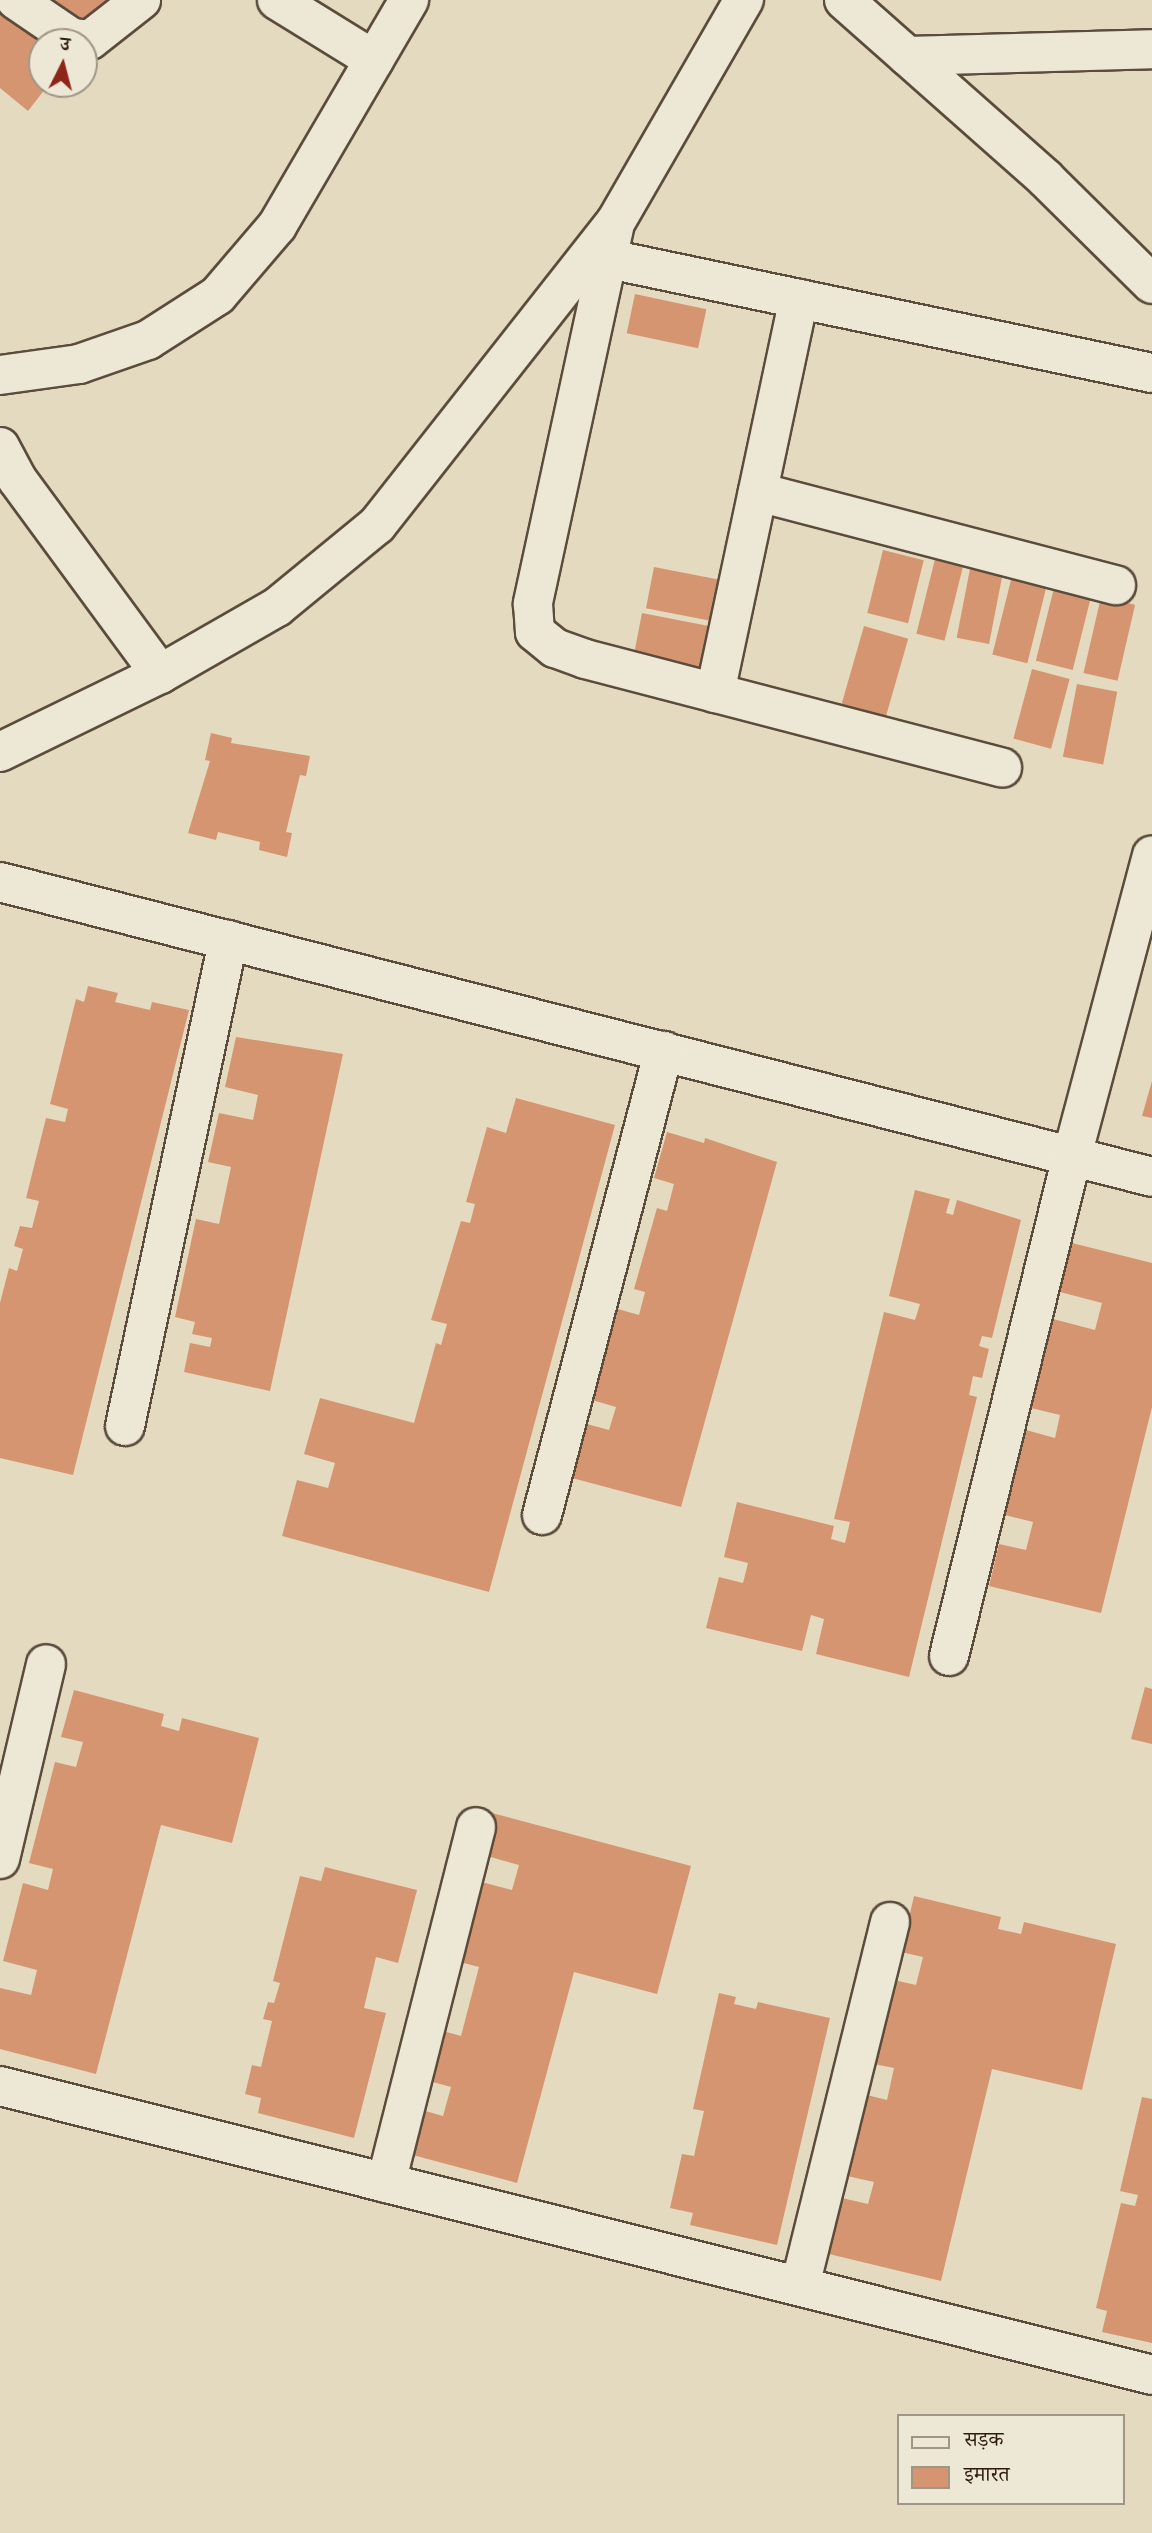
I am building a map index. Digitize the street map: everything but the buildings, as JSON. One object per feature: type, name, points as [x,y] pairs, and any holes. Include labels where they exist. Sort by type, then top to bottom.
[{"type":"street","points":[[16,0],[72,38],[90,40],[141,0]]},
{"type":"street","points":[[277,0],[374,60]]},
{"type":"street","points":[[0,376],[79,364],[148,340],[218,295],[277,226],[409,0]]},
{"type":"street","points":[[0,752],[160,674],[277,607],[377,525],[612,241],[744,0]]},
{"type":"street","points":[[844,0],[1046,179],[1152,284]]},
{"type":"street","points":[[907,56],[1152,49]]},
{"type":"street","points":[[612,241],[799,299],[1152,373]]},
{"type":"street","points":[[612,241],[533,604],[535,632],[555,648],[585,659],[1002,768]]},
{"type":"street","points":[[715,693],[799,299]]},
{"type":"street","points":[[0,447],[17,479],[160,674]]},
{"type":"street","points":[[758,492],[1116,585]]},
{"type":"street","points":[[949,1656],[1072,1156],[1152,855]]},
{"type":"street","points":[[0,881],[1152,1177]]},
{"type":"street","points":[[125,1426],[228,940]]},
{"type":"street","points":[[542,1516],[664,1051]]},
{"type":"street","points":[[0,1859],[46,1664]]},
{"type":"street","points":[[386,2183],[476,1827]]},
{"type":"street","points":[[800,2286],[890,1922]]},
{"type":"street","points":[[0,2086],[1152,2375]]}]
